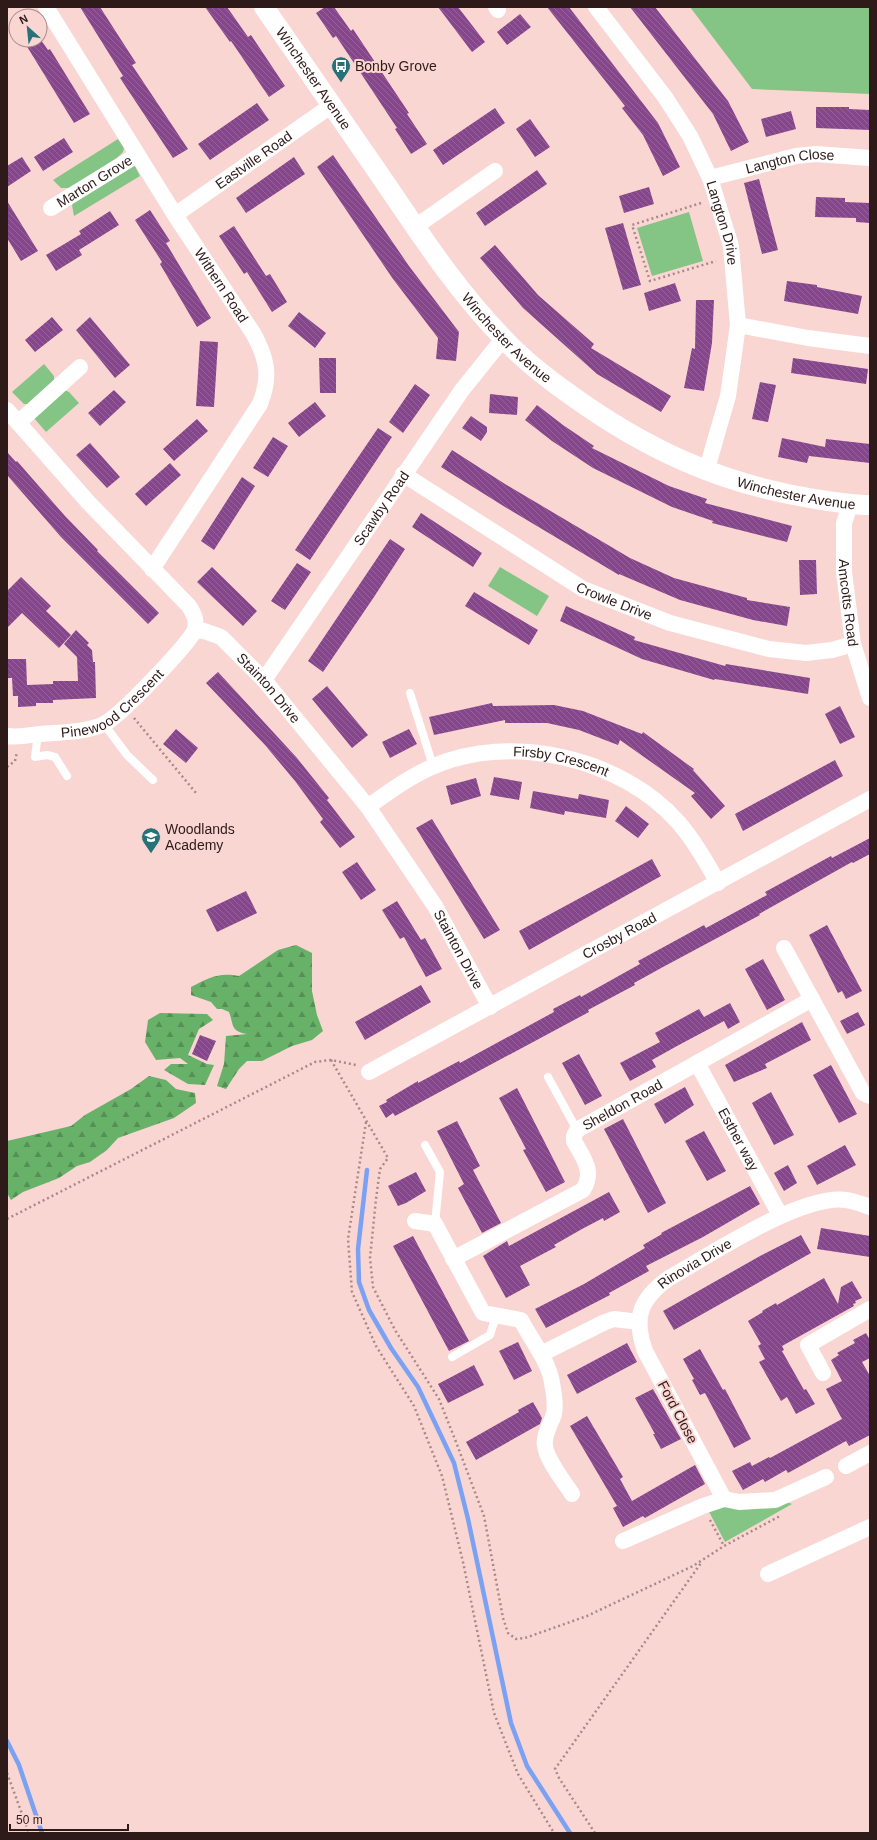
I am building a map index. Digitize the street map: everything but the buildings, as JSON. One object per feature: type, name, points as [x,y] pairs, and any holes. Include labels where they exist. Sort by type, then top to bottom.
[{"type":"street","name":"Withern Road","points":[[46,7],[175,215],[253,333],[262,350],[266,364],[267,378],[265,391],[260,404],[152,569]]},
{"type":"street","name":"Winchester Avenue","points":[[264,7],[416,227],[466,296],[504,339],[550,380],[600,416],[661,451],[706,472],[779,493],[850,504],[870,505]]},
{"type":"street","name":"Langton Drive","points":[[596,7],[678,115],[701,156],[717,198],[733,256],[738,325],[728,396],[706,472]]},
{"type":"street","name":"Eastville Road","points":[[175,215],[332,105]]},
{"type":"street","name":"Langton Close","points":[[710,178],[796,156],[816,154],[870,158]]},
{"type":"street","name":"Marton Grove","points":[[52,208],[137,155]]},
{"type":"street","points":[[416,227],[495,171]]},
{"type":"street","points":[[738,325],[808,338],[870,346]]},
{"type":"street","name":"Scawby Road","points":[[264,680],[403,474],[462,390],[504,339]]},
{"type":"street","points":[[18,423],[80,367]]},
{"type":"street","points":[[7,410],[88,502],[193,612],[196,622],[195,630]]},
{"type":"street","name":"Crowle Drive","points":[[403,474],[583,589],[670,623],[769,649],[806,653],[832,650],[853,644]]},
{"type":"street","name":"Amcotts Road","points":[[850,504],[844,523],[844,572],[853,644],[870,698]]},
{"type":"street","name":"Stainton Drive","points":[[195,630],[204,631],[221,637],[264,680],[368,807],[435,906],[490,1007]]},
{"type":"street","name":"Pinewood Crescent","points":[[7,736],[23,737],[38,734],[71,732],[104,724],[124,707],[183,648],[195,630]]},
{"type":"street","name":"Firsby Crescent","points":[[368,807],[395,787],[433,766],[459,758],[494,751],[527,752],[576,762],[618,776],[641,790],[677,821],[694,843],[718,882]]},
{"type":"street","name":"Crosby Road","points":[[369,1072],[870,799]]},
{"type":"street","points":[[784,948],[863,1093],[870,1096]]},
{"type":"street","name":"Sheldon Road","points":[[453,1259],[583,1190],[588,1182],[589,1174],[574,1142],[574,1136],[577,1130],[812,999]]},
{"type":"street","name":"Esther way","points":[[697,1063],[780,1215]]},
{"type":"street","name":"Rinovia Drive","points":[[639,1322],[645,1301],[655,1288],[669,1278],[780,1215],[810,1205],[846,1200],[870,1206]]},
{"type":"street","points":[[415,1221],[434,1224],[483,1313],[521,1320],[541,1354],[552,1382],[555,1402],[554,1414],[547,1433],[545,1446],[549,1458],[572,1494]]},
{"type":"street","points":[[823,1373],[808,1345],[870,1309]]},
{"type":"street","points":[[541,1354],[614,1319],[639,1322]]},
{"type":"street","name":"Ford Close","points":[[639,1322],[639,1334],[645,1351],[724,1499]]},
{"type":"street","points":[[846,1466],[870,1453]]},
{"type":"street","points":[[623,1541],[703,1506],[724,1499],[739,1502],[775,1500],[826,1477]]},
{"type":"street","points":[[768,1574],[870,1527]]},
{"type":"lane","points":[[410,693],[433,766]]},
{"type":"lane","points":[[104,724],[127,755],[153,780]]},
{"type":"lane","points":[[38,734],[35,756],[48,755],[55,757],[67,776]]},
{"type":"lane","points":[[548,1077],[577,1130]]},
{"type":"lane","points":[[425,1144],[440,1172],[434,1224]]},
{"type":"lane","points":[[452,1357],[490,1335],[496,1316]]},
{"type":"path","points":[[717,198],[632,226],[650,281],[733,256]]},
{"type":"path","points":[[124,707],[196,793]]},
{"type":"path","points":[[330,1060],[388,1158],[380,1170],[376,1200],[370,1258],[373,1287],[395,1330],[439,1398],[484,1516],[503,1618],[508,1633],[516,1639],[525,1638],[587,1616],[702,1561],[724,1546],[783,1514]]},
{"type":"path","points":[[7,1219],[315,1062],[330,1060],[358,1066],[369,1072]]},
{"type":"path","points":[[366,1121],[348,1239],[352,1292],[376,1346],[414,1406],[442,1476],[463,1562],[494,1713],[518,1774],[554,1833]]},
{"type":"path","points":[[703,1506],[724,1546]]},
{"type":"path","points":[[595,1833],[559,1778],[555,1769],[702,1561]]},
{"type":"path","points":[[7,1773],[29,1833]]},
{"type":"green space","points":[[690,7],[870,7],[870,94],[752,89]]},
{"type":"green space","points":[[118,139],[124,148],[123,152],[117,158],[71,188],[61,188],[53,180]]},
{"type":"green space","points":[[130,165],[135,166],[140,176],[74,216],[72,205],[76,199]]},
{"type":"green space","points":[[689,212],[703,261],[652,276],[637,228]]},
{"type":"green space","points":[[44,364],[54,376],[54,381],[28,404],[24,404],[12,392]]},
{"type":"green space","points":[[64,390],[69,392],[79,403],[46,432],[34,418]]},
{"type":"green space","points":[[500,567],[549,596],[537,616],[488,586]]},
{"type":"green space","points":[[296,945],[312,953],[312,991],[317,1015],[323,1031],[312,1040],[292,1046],[262,1061],[247,1061],[239,1069],[226,1089],[217,1086],[224,1064],[226,1036],[247,1034],[235,1029],[229,1012],[222,1009],[217,1009],[211,1002],[191,995],[191,987],[219,975],[239,976],[278,950]]},
{"type":"green space","points":[[160,1013],[207,1014],[213,1020],[199,1029],[188,1055],[207,1064],[214,1065],[205,1085],[188,1084],[164,1070],[171,1064],[188,1064],[180,1058],[156,1060],[145,1042],[148,1020]]},
{"type":"green space","points":[[149,1076],[166,1080],[176,1089],[195,1093],[196,1103],[174,1118],[118,1138],[107,1150],[90,1162],[77,1166],[59,1178],[23,1192],[11,1200],[7,1193],[7,1141],[71,1126],[85,1115],[131,1089]]},
{"type":"green space","points":[[785,1501],[792,1504],[725,1542],[707,1508]]},
{"type":"waterway","points":[[367,1170],[358,1249],[359,1282],[369,1310],[391,1348],[418,1387],[454,1463],[468,1519],[511,1723],[527,1766],[570,1833]]},
{"type":"waterway","points":[[7,1741],[19,1765],[42,1833]]},
{"type":"place","name":"Bonby Grove","points":[[341,83]]},
{"type":"place","name":"Woodlands Academy","points":[[151,854]]}]
